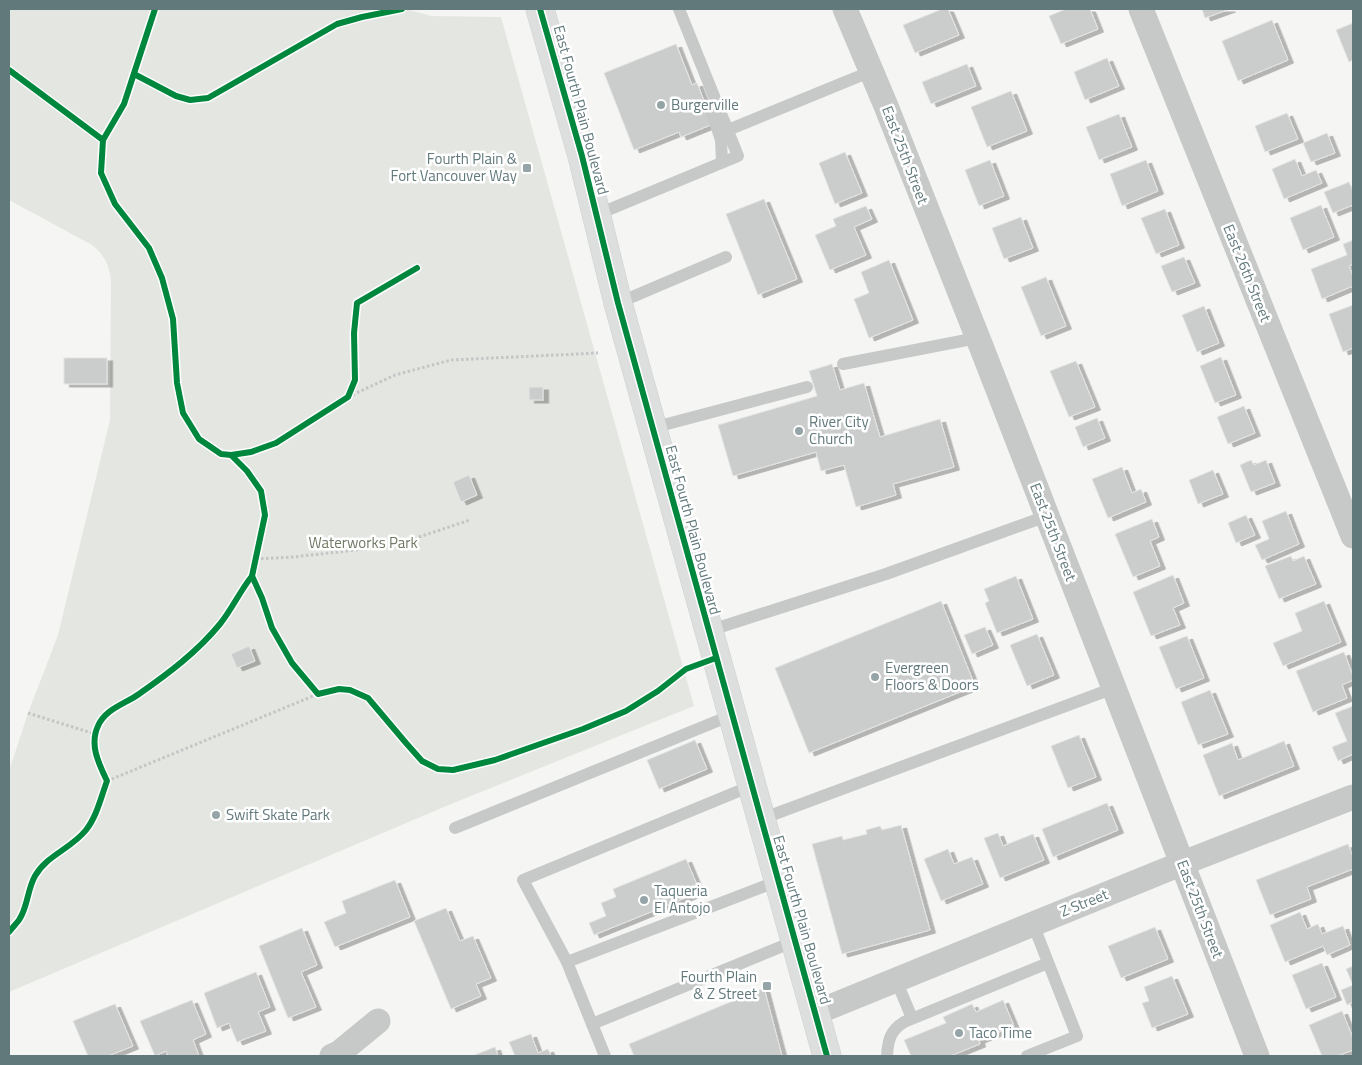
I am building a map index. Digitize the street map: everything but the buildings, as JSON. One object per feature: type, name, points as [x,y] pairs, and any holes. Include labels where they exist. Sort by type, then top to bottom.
[{"type":"main road","name":"East Fourth Plain Boulevard","points":[[540,9],[582,156],[618,304],[827,1056]]},
{"type":"street","name":"East 25th Street","points":[[846,9],[1047,516],[1257,1056]]},
{"type":"street","name":"East 26th Street","points":[[1141,9],[1353,536]]},
{"type":"street","name":"Z Street","points":[[815,1013],[1183,863],[1353,798]]},
{"type":"street","points":[[332,1056],[339,1053],[378,1021]]},
{"type":"lane","points":[[596,215],[738,156],[679,9]]},
{"type":"lane","points":[[685,22],[683,40],[714,117],[721,140],[722,162]]},
{"type":"lane","points":[[728,130],[872,71]]},
{"type":"lane","points":[[618,304],[726,258]]},
{"type":"lane","points":[[843,364],[977,338]]},
{"type":"lane","points":[[652,428],[807,387]]},
{"type":"lane","points":[[708,631],[886,574],[1047,516]]},
{"type":"lane","points":[[761,819],[1114,688]]},
{"type":"lane","points":[[455,828],[732,715]]},
{"type":"lane","points":[[605,1056],[567,962],[523,880],[751,786]]},
{"type":"lane","points":[[567,962],[778,881]]},
{"type":"lane","points":[[1027,1056],[1077,1036],[1032,924]]},
{"type":"lane","points":[[592,1024],[795,941]]},
{"type":"lane","points":[[887,1056],[888,1040],[894,1028],[912,1018],[1048,963]]},
{"type":"lane","points":[[896,980],[912,1018]]},
{"type":"path","points":[[340,402],[395,375],[451,360],[598,353]]},
{"type":"path","points":[[348,397],[351,388]]},
{"type":"path","points":[[256,558],[293,557],[392,546],[470,520]]},
{"type":"path","points":[[254,567],[258,550]]},
{"type":"path","points":[[313,688],[322,693]]},
{"type":"path","points":[[104,790],[106,778],[322,693]]},
{"type":"path","points":[[28,713],[95,737],[98,725]]},
{"type":"green space","name":"Waterworks Park","points":[[9,9],[406,9],[432,16],[501,17],[694,706],[451,804],[9,992],[9,771],[28,713],[58,635],[110,420],[111,280],[105,260],[92,245],[9,200]]},
{"type":"cycle path","points":[[155,9],[124,104],[103,140],[101,173],[115,204],[149,248],[162,278],[173,319],[177,383],[183,413],[199,439],[221,454],[231,455],[247,471],[261,491],[265,515],[252,576],[272,628],[292,663],[318,694],[339,689],[350,690],[368,698],[422,761],[438,769],[453,770],[495,760],[583,729],[626,711],[658,691],[686,669],[716,658]]},
{"type":"cycle path","points":[[134,74],[176,96],[190,100],[208,98],[337,24],[402,9]]},
{"type":"cycle path","points":[[540,9],[582,156],[618,303],[827,1056]]},
{"type":"cycle path","points":[[9,70],[103,140]]},
{"type":"cycle path","points":[[231,455],[251,452],[276,443],[348,397],[355,380],[354,333],[357,303],[417,268]]},
{"type":"cycle path","points":[[9,932],[22,915],[32,881],[40,869],[52,857],[80,837],[90,825],[96,813],[107,781],[98,761],[94,740],[101,720],[110,711],[161,678],[202,644],[224,618],[252,576]]},
{"type":"place","name":"Burgerville","points":[[661,105]]},
{"type":"place","name":"Fourth Plain & Fort Vancouver Way","points":[[527,168]]},
{"type":"place","name":"River City Church","points":[[799,431]]},
{"type":"place","name":"Evergreen Floors & Doors","points":[[875,677]]},
{"type":"place","name":"Swift Skate Park","points":[[216,815]]},
{"type":"place","name":"Taqueria El Antojo","points":[[644,900]]},
{"type":"place","name":"Fourth Plain & Z Street","points":[[767,986]]},
{"type":"place","name":"Taco Time","points":[[959,1033]]}]
